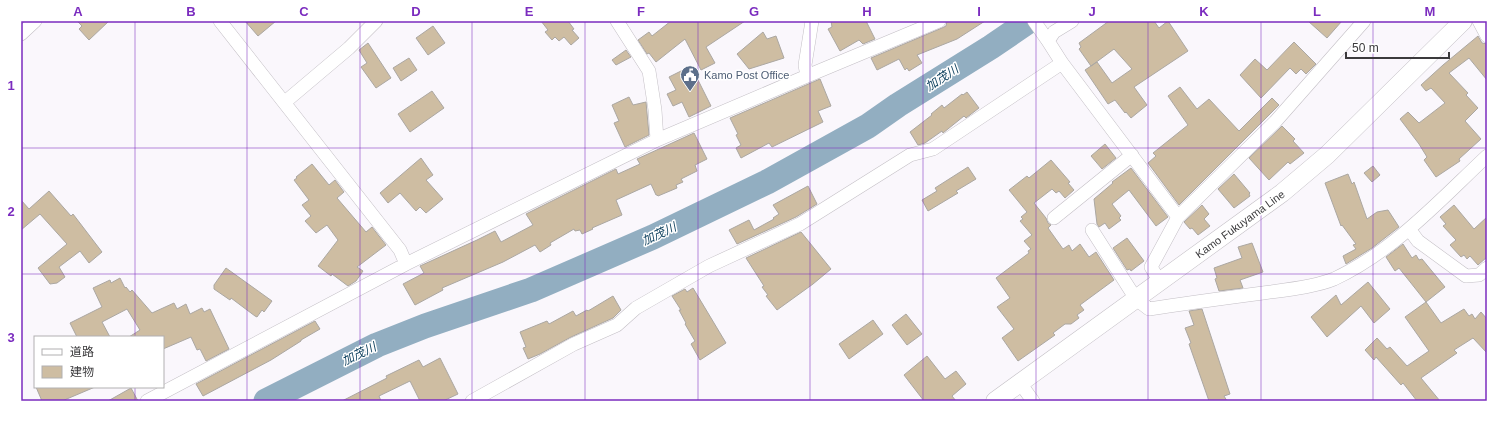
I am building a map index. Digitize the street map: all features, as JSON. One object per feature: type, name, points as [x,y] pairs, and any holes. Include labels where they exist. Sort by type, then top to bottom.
[{"type":"main road","name":"Kamo Fukuyama Line","points":[[995,401],[1282,194],[1316,165],[1463,21]]},
{"type":"street","points":[[21,34],[35,21]]},
{"type":"street","points":[[220,21],[400,250],[406,264]]},
{"type":"street","points":[[285,102],[349,48],[376,21]]},
{"type":"street","points":[[617,21],[649,71],[655,110],[657,140]]},
{"type":"street","points":[[807,76],[805,65],[812,21]]},
{"type":"street","points":[[147,401],[406,264],[657,140],[939,21]]},
{"type":"street","points":[[1034,21],[1062,63],[1178,217]]},
{"type":"street","points":[[1046,39],[1054,32],[1072,21]]},
{"type":"street","points":[[1160,282],[1151,266],[1178,217],[1275,122],[1364,21]]},
{"type":"street","points":[[1479,21],[1487,36]]},
{"type":"street","points":[[483,399],[574,344],[617,325],[636,308],[709,266],[800,224],[910,155],[933,149],[1062,63]]},
{"type":"street","points":[[1054,218],[1132,155]]},
{"type":"street","points":[[1092,230],[1136,299],[1149,309],[1298,288],[1333,279],[1353,268],[1391,243],[1409,229],[1487,156]]},
{"type":"street","points":[[1409,229],[1418,241],[1466,276],[1479,275],[1487,268]]},
{"type":"street","points":[[1020,383],[1033,401]]},
{"type":"building","points":[[77,21],[109,21],[89,40],[79,29],[82,26]]},
{"type":"building","points":[[245,21],[276,21],[258,36]]},
{"type":"building","points":[[541,21],[568,21],[574,29],[572,30],[579,38],[571,45],[564,37],[559,41],[555,37],[552,40],[545,32],[548,30]]},
{"type":"building","points":[[671,21],[745,21],[706,47],[715,63],[701,70],[685,39],[656,62],[649,53],[647,54],[638,40],[649,32],[652,36]]},
{"type":"building","points":[[831,21],[866,21],[875,39],[863,44],[859,40],[840,51],[828,29],[832,27]]},
{"type":"building","points":[[947,21],[985,21],[957,39],[917,55],[922,63],[909,71],[907,68],[905,70],[899,59],[877,70],[871,58],[942,28],[946,26]]},
{"type":"building","points":[[1109,21],[1154,21],[1159,28],[1168,21],[1188,51],[1134,87],[1147,105],[1131,118],[1115,100],[1108,104],[1085,70],[1091,66],[1079,49],[1081,47],[1079,43]],"holes":[[[1114,49],[1132,69],[1112,83],[1097,62],[1091,66]]]},
{"type":"building","points":[[1308,21],[1342,21],[1327,38]]},
{"type":"building","points":[[433,26],[445,43],[428,55],[416,38]]},
{"type":"building","points":[[763,32],[767,39],[776,36],[784,58],[749,69],[737,54]]},
{"type":"building","points":[[1478,36],[1482,43],[1487,44],[1487,80],[1469,58],[1449,73],[1468,93],[1466,95],[1478,108],[1465,121],[1481,139],[1459,159],[1460,161],[1436,177],[1424,160],[1427,157],[1419,144],[1400,119],[1408,112],[1419,123],[1445,103],[1431,88],[1426,91],[1421,85]]},
{"type":"building","points":[[1294,42],[1316,64],[1306,74],[1301,69],[1296,74],[1290,68],[1261,98],[1240,75],[1255,59],[1267,70]]},
{"type":"building","points":[[368,43],[391,78],[376,88],[361,67],[367,63],[359,50]]},
{"type":"building","points":[[626,50],[631,57],[616,65],[612,60]]},
{"type":"building","points":[[409,58],[417,70],[401,81],[393,68]]},
{"type":"building","points":[[691,66],[711,106],[689,117],[682,102],[673,106],[667,94],[676,90],[669,77]]},
{"type":"building","points":[[820,79],[831,106],[818,111],[823,122],[772,147],[769,143],[741,158],[736,148],[741,145],[736,135],[738,134],[730,118]]},
{"type":"building","points":[[1180,87],[1197,109],[1209,99],[1239,131],[1272,98],[1279,105],[1179,205],[1148,163],[1156,156],[1153,153],[1188,125],[1168,96]]},
{"type":"building","points":[[432,91],[444,108],[410,132],[398,114]]},
{"type":"building","points":[[967,92],[979,108],[966,118],[964,116],[943,133],[942,131],[925,143],[918,145],[910,132],[942,105],[944,108],[962,94],[963,95]]},
{"type":"building","points":[[629,97],[633,105],[646,102],[649,135],[625,147],[614,123],[619,121],[612,105]]},
{"type":"building","points":[[1282,126],[1295,139],[1293,141],[1304,153],[1290,164],[1288,162],[1269,180],[1249,158]]},
{"type":"building","points":[[694,133],[707,159],[695,165],[697,171],[681,179],[683,182],[676,185],[677,188],[658,196],[656,195],[651,184],[616,200],[622,215],[582,234],[580,230],[575,231],[574,229],[550,243],[551,245],[540,252],[535,245],[503,262],[442,288],[443,290],[415,305],[403,284],[424,273],[420,266],[495,231],[501,242],[533,225],[526,214],[616,169],[618,174],[640,164],[637,159]]},
{"type":"building","points":[[1105,144],[1116,158],[1102,169],[1091,156]]},
{"type":"building","points":[[421,158],[433,175],[426,180],[443,199],[426,213],[420,207],[416,211],[400,193],[388,203],[380,193]]},
{"type":"building","points":[[1051,160],[1070,182],[1068,183],[1074,190],[1065,198],[1059,191],[1056,193],[1052,189],[1034,203],[1051,225],[1048,228],[1063,249],[1069,245],[1072,251],[1080,244],[1089,257],[1096,252],[1114,280],[1080,305],[1084,310],[1077,315],[1079,318],[1071,324],[1065,324],[1053,333],[1055,335],[1018,361],[1002,338],[1014,329],[997,307],[1010,298],[996,278],[1029,253],[1028,251],[1031,249],[1024,241],[1032,235],[1020,221],[1023,219],[1021,217],[1027,212],[1009,190],[1027,176],[1029,178]]},
{"type":"building","points":[[312,164],[329,185],[335,180],[344,192],[337,198],[366,232],[372,227],[386,245],[357,267],[363,271],[356,281],[348,286],[318,266],[338,240],[327,225],[316,233],[305,221],[311,216],[302,205],[309,200],[294,180]]},
{"type":"building","points":[[1373,166],[1380,175],[1372,182],[1364,173]]},
{"type":"building","points":[[968,167],[976,179],[956,191],[958,193],[928,211],[922,200],[937,191],[935,188]]},
{"type":"building","points":[[1131,168],[1168,217],[1156,226],[1129,190],[1112,204],[1121,216],[1119,218],[1121,220],[1109,229],[1105,223],[1099,227],[1097,224],[1094,199],[1113,183],[1112,182]]},
{"type":"building","points":[[1234,174],[1250,193],[1250,196],[1234,208],[1218,189]]},
{"type":"building","points":[[1348,174],[1352,184],[1354,182],[1367,219],[1377,212],[1388,210],[1399,227],[1372,248],[1346,264],[1343,256],[1356,249],[1353,245],[1356,244],[1342,225],[1341,226],[1325,183]]},
{"type":"building","points":[[808,186],[817,204],[796,217],[737,244],[729,230],[749,220],[754,230],[774,219],[773,218],[779,214],[773,205]]},
{"type":"building","points":[[49,191],[71,216],[73,214],[102,252],[89,263],[80,251],[59,267],[65,277],[57,283],[50,284],[38,268],[67,244],[40,214],[21,230],[21,200],[29,209]]},
{"type":"building","points":[[1202,205],[1209,214],[1204,219],[1210,226],[1198,235],[1184,222]]},
{"type":"building","points":[[1454,205],[1474,229],[1487,217],[1487,257],[1478,265],[1470,256],[1467,259],[1464,255],[1461,257],[1450,245],[1456,240],[1443,226],[1446,224],[1440,217]]},
{"type":"building","points":[[801,232],[831,269],[777,310],[766,296],[768,295],[762,287],[764,286],[746,258]]},
{"type":"building","points":[[1127,238],[1144,261],[1131,271],[1130,269],[1127,270],[1113,248]]},
{"type":"building","points":[[1252,243],[1263,272],[1240,280],[1243,288],[1219,291],[1215,279],[1217,278],[1214,268],[1242,258],[1238,247]]},
{"type":"building","points":[[1403,244],[1412,258],[1416,255],[1419,260],[1422,259],[1445,287],[1426,302],[1399,268],[1395,271],[1386,257]]},
{"type":"building","points":[[226,268],[272,301],[264,312],[262,310],[257,317],[231,298],[230,300],[214,289],[214,285]]},
{"type":"building","points":[[120,278],[125,288],[126,287],[130,292],[132,290],[152,313],[174,303],[177,309],[186,304],[190,314],[202,308],[204,312],[210,309],[229,349],[206,361],[200,349],[197,350],[191,337],[164,349],[164,336],[131,336],[140,330],[127,309],[102,322],[109,336],[76,336],[70,323],[102,307],[93,288],[110,280],[111,283]]},
{"type":"building","points":[[1368,282],[1390,309],[1374,323],[1361,306],[1327,337],[1311,317],[1336,295],[1341,305]]},
{"type":"building","points":[[693,288],[726,343],[700,360],[691,344],[695,341],[685,324],[686,323],[679,310],[681,310],[672,296],[685,289],[687,292]]},
{"type":"building","points":[[613,296],[621,310],[613,318],[528,359],[523,348],[526,347],[520,332],[547,321],[549,324],[573,311],[576,316],[587,310],[588,311]]},
{"type":"building","points":[[1426,302],[1441,323],[1464,309],[1469,316],[1472,314],[1475,319],[1481,312],[1487,319],[1487,353],[1473,338],[1454,350],[1457,353],[1421,378],[1440,401],[1417,401],[1403,383],[1401,385],[1376,357],[1374,360],[1365,350],[1377,338],[1387,349],[1390,347],[1407,366],[1429,351],[1405,317]]},
{"type":"building","points":[[1202,309],[1230,394],[1224,396],[1227,401],[1209,401],[1189,344],[1191,343],[1185,328],[1194,325],[1189,311]]},
{"type":"building","points":[[906,314],[922,334],[907,345],[892,325]]},
{"type":"building","points":[[873,320],[883,334],[849,359],[839,344]]},
{"type":"building","points":[[315,321],[320,329],[271,360],[203,396],[196,384]]},
{"type":"building","points":[[927,356],[945,379],[956,371],[966,384],[952,396],[956,401],[924,401],[904,375]]},
{"type":"building","points":[[440,358],[458,394],[443,401],[420,401],[410,381],[379,396],[381,401],[342,401],[387,378],[386,376],[419,360],[423,367]]},
{"type":"building","points":[[36,388],[93,388],[62,401],[42,401]]},
{"type":"building","points":[[131,388],[138,401],[108,401]]},
{"type":"waterway","name":"加茂川","points":[[266,401],[377,345],[425,326],[531,290],[653,237],[767,182],[868,126],[898,105],[991,47],[1029,21]]},
{"type":"place","name":"Kamo Post Office","points":[[690,92]]}]
